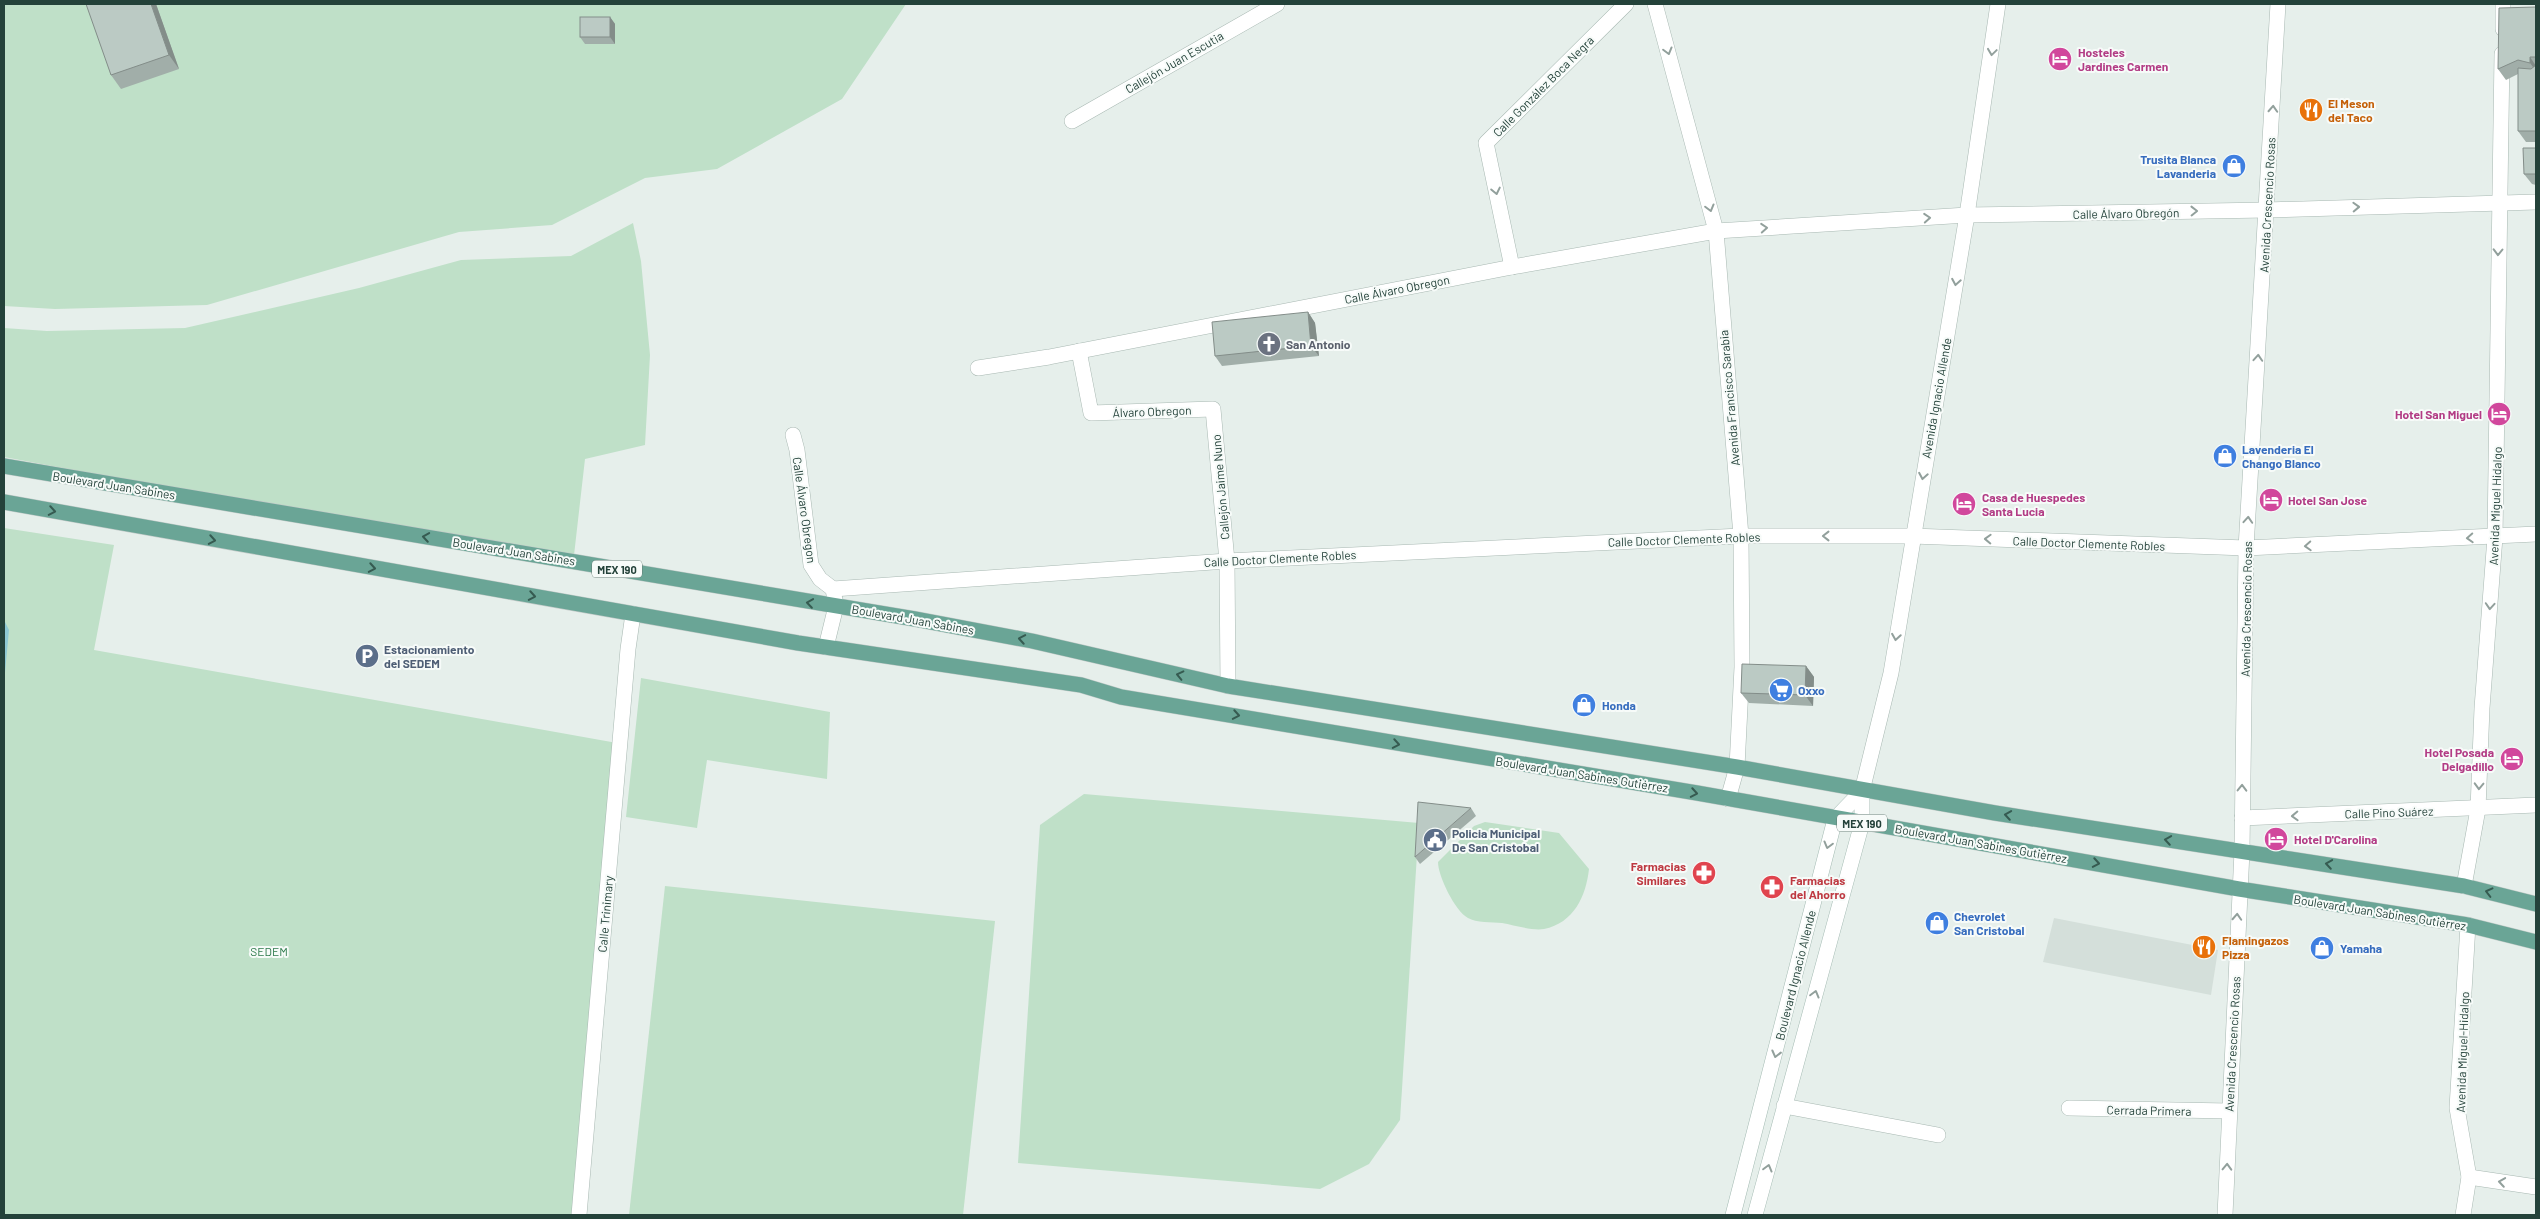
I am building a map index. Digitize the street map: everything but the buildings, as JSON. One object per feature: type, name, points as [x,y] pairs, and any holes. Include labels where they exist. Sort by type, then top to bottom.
[{"type":"main road","name":"Boulevard Juan Sabines","points":[[4,466],[836,606],[1032,641],[1228,686]]},
{"type":"main road","name":"MEX 190","points":[[4,502],[826,647]]},
{"type":"main road","name":"Boulevard Juan Sabines Gutiérrez","points":[[826,647],[1081,686],[1121,697],[1728,799],[2239,889],[2468,925],[2536,942]]},
{"type":"main road","name":"MEX 190","points":[[1228,686],[1737,766],[1862,790],[2464,886],[2536,904]]},
{"type":"street","name":"Callejón Juan Escutia","points":[[1072,121],[1277,4]]},
{"type":"street","name":"Calle González Boca Negra","points":[[1512,267],[1486,143],[1626,4]]},
{"type":"street","name":"Avenida Francisco Sarabia","points":[[1655,4],[1716,231],[1741,536],[1742,667],[1737,766],[1728,799]]},
{"type":"street","name":"Avenida Ignacio Allende","points":[[1862,790],[1890,673],[1967,215],[1998,4]]},
{"type":"street","name":"Avenida Crescencio Rosas","points":[[2225,1215],[2242,851],[2246,548],[2278,4]]},
{"type":"street","name":"Avenida Miguel Hidalgo","points":[[2464,886],[2478,809],[2482,708],[2496,537],[2503,4]]},
{"type":"street","name":"Calle Álvaro Obregón","points":[[1716,231],[1967,215],[2267,210],[2536,202]]},
{"type":"street","name":"Calle Álvaro Obregon","points":[[978,368],[1079,351],[1512,267],[1716,231]]},
{"type":"street","name":"Álvaro Obregon","points":[[1079,351],[1091,413],[1213,409]]},
{"type":"street","name":"Callejón Jaime Nuno","points":[[1213,409],[1226,561],[1228,686]]},
{"type":"street","name":"Calle Álvaro Obregon","points":[[793,436],[811,565],[820,579],[833,589]]},
{"type":"street","name":"Calle Doctor Clemente Robles","points":[[833,589],[1226,561],[1741,536],[1912,536],[2246,548],[2536,534]]},
{"type":"street","points":[[826,647],[836,606],[833,589]]},
{"type":"street","name":"Calle Trinimary","points":[[579,1215],[628,649],[633,614]]},
{"type":"street","name":"Boulevard Ignacio Allende","points":[[1733,1215],[1835,819],[1862,790]]},
{"type":"street","name":"Boulevard Ignacio Allende","points":[[1755,1215],[1862,824],[1862,790]]},
{"type":"street","name":"Calle Pino Suárez","points":[[2242,818],[2536,806]]},
{"type":"street","name":"Avenida Miguel-Hidalgo","points":[[2463,1215],[2468,1177],[2457,1108],[2468,925]]},
{"type":"street","points":[[1784,1106],[1938,1135]]},
{"type":"street","name":"Cerrada Primera","points":[[2069,1108],[2229,1111]]},
{"type":"street","points":[[2468,1177],[2536,1188]]},
{"type":"shaded area","points":[[2054,918],[2218,950],[2211,995],[2043,962]]},
{"type":"green space","points":[[4,4],[906,4],[842,99],[717,169],[645,178],[552,225],[459,232],[207,305],[55,309],[4,306]]},
{"type":"green space","points":[[633,223],[641,261],[650,355],[645,445],[585,459],[573,564],[4,457],[4,328],[47,331],[185,328],[359,288],[461,260],[571,256]]},
{"type":"green space","name":"SEDEM","points":[[4,528],[114,545],[94,650],[617,743],[576,1215],[4,1215]]},
{"type":"green space","points":[[641,678],[830,712],[827,779],[707,760],[697,828],[626,817]]},
{"type":"green space","points":[[1084,794],[1419,823],[1400,1120],[1369,1164],[1320,1189],[1018,1163],[1040,825]]},
{"type":"green space","points":[[1485,822],[1559,833],[1589,869],[1585,889],[1577,907],[1563,921],[1544,929],[1534,929],[1502,923],[1475,921],[1468,918],[1458,908],[1444,884],[1438,862],[1474,826]]},
{"type":"green space","points":[[665,886],[995,921],[963,1215],[629,1215]]},
{"type":"water","points":[[4,620],[9,630],[4,683]]},
{"type":"place","name":"Hosteles Jardines Carmen","points":[[2060,59]]},
{"type":"place","name":"El Meson del Taco","points":[[2311,110]]},
{"type":"place","name":"Trusita Blanca Lavanderia","points":[[2234,166]]},
{"type":"place","name":"San Antonio","points":[[1269,344]]},
{"type":"place","name":"Hotel San Miguel","points":[[2499,414]]},
{"type":"place","name":"Lavenderia El Chango Blanco","points":[[2225,456]]},
{"type":"place","name":"Hotel San Jose","points":[[2271,500]]},
{"type":"place","name":"Casa de Huespedes Santa Lucia","points":[[1964,504]]},
{"type":"place","name":"Estacionamiento del SEDEM","points":[[367,656]]},
{"type":"place","name":"Oxxo","points":[[1781,690]]},
{"type":"place","name":"Honda","points":[[1584,705]]},
{"type":"place","name":"Hotel Posada Delgadillo","points":[[2512,759]]},
{"type":"place","name":"Hotel D'Carolina","points":[[2276,839]]},
{"type":"place","name":"Policia Municipal De San Cristobal","points":[[1435,840]]},
{"type":"place","name":"Farmacias Similares","points":[[1704,873]]},
{"type":"place","name":"Farmacias del Ahorro","points":[[1772,887]]},
{"type":"place","name":"Chevrolet San Cristobal","points":[[1937,923]]},
{"type":"place","name":"Flamingazos Pizza","points":[[2204,947]]},
{"type":"place","name":"Yamaha","points":[[2322,948]]}]
